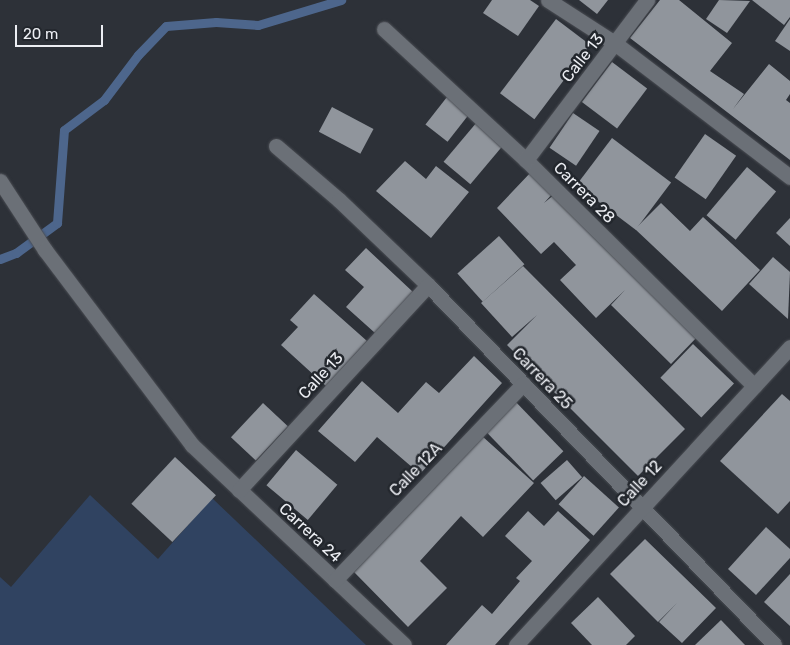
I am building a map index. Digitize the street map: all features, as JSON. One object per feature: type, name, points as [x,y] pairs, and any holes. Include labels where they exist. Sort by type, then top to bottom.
[{"type":"street","points":[[548,0],[616,44],[790,177]]},
{"type":"street","name":"Calle 13","points":[[526,160],[616,44],[647,0]]},
{"type":"street","name":"Carrera 28","points":[[384,29],[526,160],[754,386]]},
{"type":"street","name":"Carrera 25","points":[[276,146],[343,204],[428,285],[774,645]]},
{"type":"street","name":"Carrera 24","points":[[0,181],[45,250],[192,446],[404,645]]},
{"type":"street","name":"Calle 13","points":[[239,490],[428,285]]},
{"type":"street","name":"Calle 12","points":[[516,645],[790,347]]},
{"type":"street","name":"Calle 12A","points":[[335,580],[523,384]]},
{"type":"shaded area","points":[[90,495],[158,559],[212,498],[366,645],[0,645],[0,577],[11,587]]},
{"type":"building","points":[[492,0],[530,0],[539,6],[518,36],[483,13]]},
{"type":"building","points":[[579,0],[608,0],[597,14]]},
{"type":"building","points":[[660,0],[679,0],[732,43],[710,71],[744,94],[733,109],[769,64],[790,81],[790,94],[786,100],[790,103],[790,160],[630,38]]},
{"type":"building","points":[[719,0],[750,1],[727,33],[706,19]]},
{"type":"building","points":[[752,0],[790,0],[790,17],[784,25]]},
{"type":"building","points":[[556,19],[590,45],[534,119],[500,93]]},
{"type":"building","points":[[790,19],[790,51],[775,41]]},
{"type":"building","points":[[612,62],[647,88],[617,128],[582,102]]},
{"type":"building","points":[[447,97],[469,114],[448,142],[425,125]]},
{"type":"building","points":[[332,107],[373,129],[360,154],[319,132]]},
{"type":"building","points":[[573,113],[600,131],[576,166],[550,148]]},
{"type":"building","points":[[477,122],[504,144],[470,184],[444,162]]},
{"type":"building","points":[[705,134],[736,156],[706,199],[675,177]]},
{"type":"building","points":[[612,138],[671,183],[636,230],[576,185]]},
{"type":"building","points":[[405,161],[426,179],[436,166],[469,192],[431,238],[376,191]]},
{"type":"building","points":[[747,167],[776,191],[736,240],[707,215]]},
{"type":"building","points":[[532,171],[554,192],[544,203],[555,194],[699,335],[671,364],[611,305],[625,290],[596,318],[560,280],[576,265],[554,242],[541,254],[497,208]]},
{"type":"building","points":[[661,203],[690,231],[703,217],[760,270],[722,311],[635,229]]},
{"type":"building","points":[[790,218],[790,246],[776,233]]},
{"type":"building","points":[[499,236],[524,264],[483,302],[457,273]]},
{"type":"building","points":[[366,248],[413,292],[375,333],[346,307],[364,287],[345,270]]},
{"type":"building","points":[[773,257],[790,272],[788,319],[749,284]]},
{"type":"building","points":[[523,266],[685,429],[638,476],[507,345],[537,315],[512,337],[481,303]]},
{"type":"building","points":[[314,294],[367,341],[326,386],[281,345],[298,327],[290,320]]},
{"type":"building","points":[[693,344],[734,384],[701,417],[660,378]]},
{"type":"building","points":[[474,356],[502,383],[420,474],[377,437],[355,462],[318,431],[362,381],[398,413],[426,382],[439,393]]},
{"type":"building","points":[[782,394],[790,401],[790,501],[778,514],[720,461]]},
{"type":"building","points":[[512,398],[563,451],[533,480],[482,427]]},
{"type":"building","points":[[263,403],[288,426],[256,461],[231,437]]},
{"type":"building","points":[[482,436],[534,483],[483,537],[461,516],[420,561],[447,588],[408,627],[354,572]]},
{"type":"building","points":[[296,450],[337,485],[308,520],[266,485]]},
{"type":"building","points":[[175,457],[216,495],[172,542],[131,504]]},
{"type":"building","points":[[567,460],[582,477],[556,500],[541,483]]},
{"type":"building","points":[[584,476],[619,507],[594,536],[559,504]]},
{"type":"building","points":[[528,511],[544,526],[558,511],[590,540],[495,645],[446,645],[482,605],[492,614],[520,581],[516,578],[532,561],[505,536]]},
{"type":"building","points":[[766,527],[790,549],[790,558],[756,595],[728,569]]},
{"type":"building","points":[[645,539],[716,608],[682,643],[659,622],[677,603],[658,622],[610,574]]},
{"type":"building","points":[[790,574],[790,626],[764,602]]},
{"type":"building","points":[[598,597],[635,636],[626,645],[592,645],[571,623]]},
{"type":"building","points":[[721,620],[745,645],[695,645]]},
{"type":"waterway","points":[[0,259],[16,253],[57,223],[64,130],[104,100],[138,55],[166,26],[216,22],[258,25],[341,0]]}]
